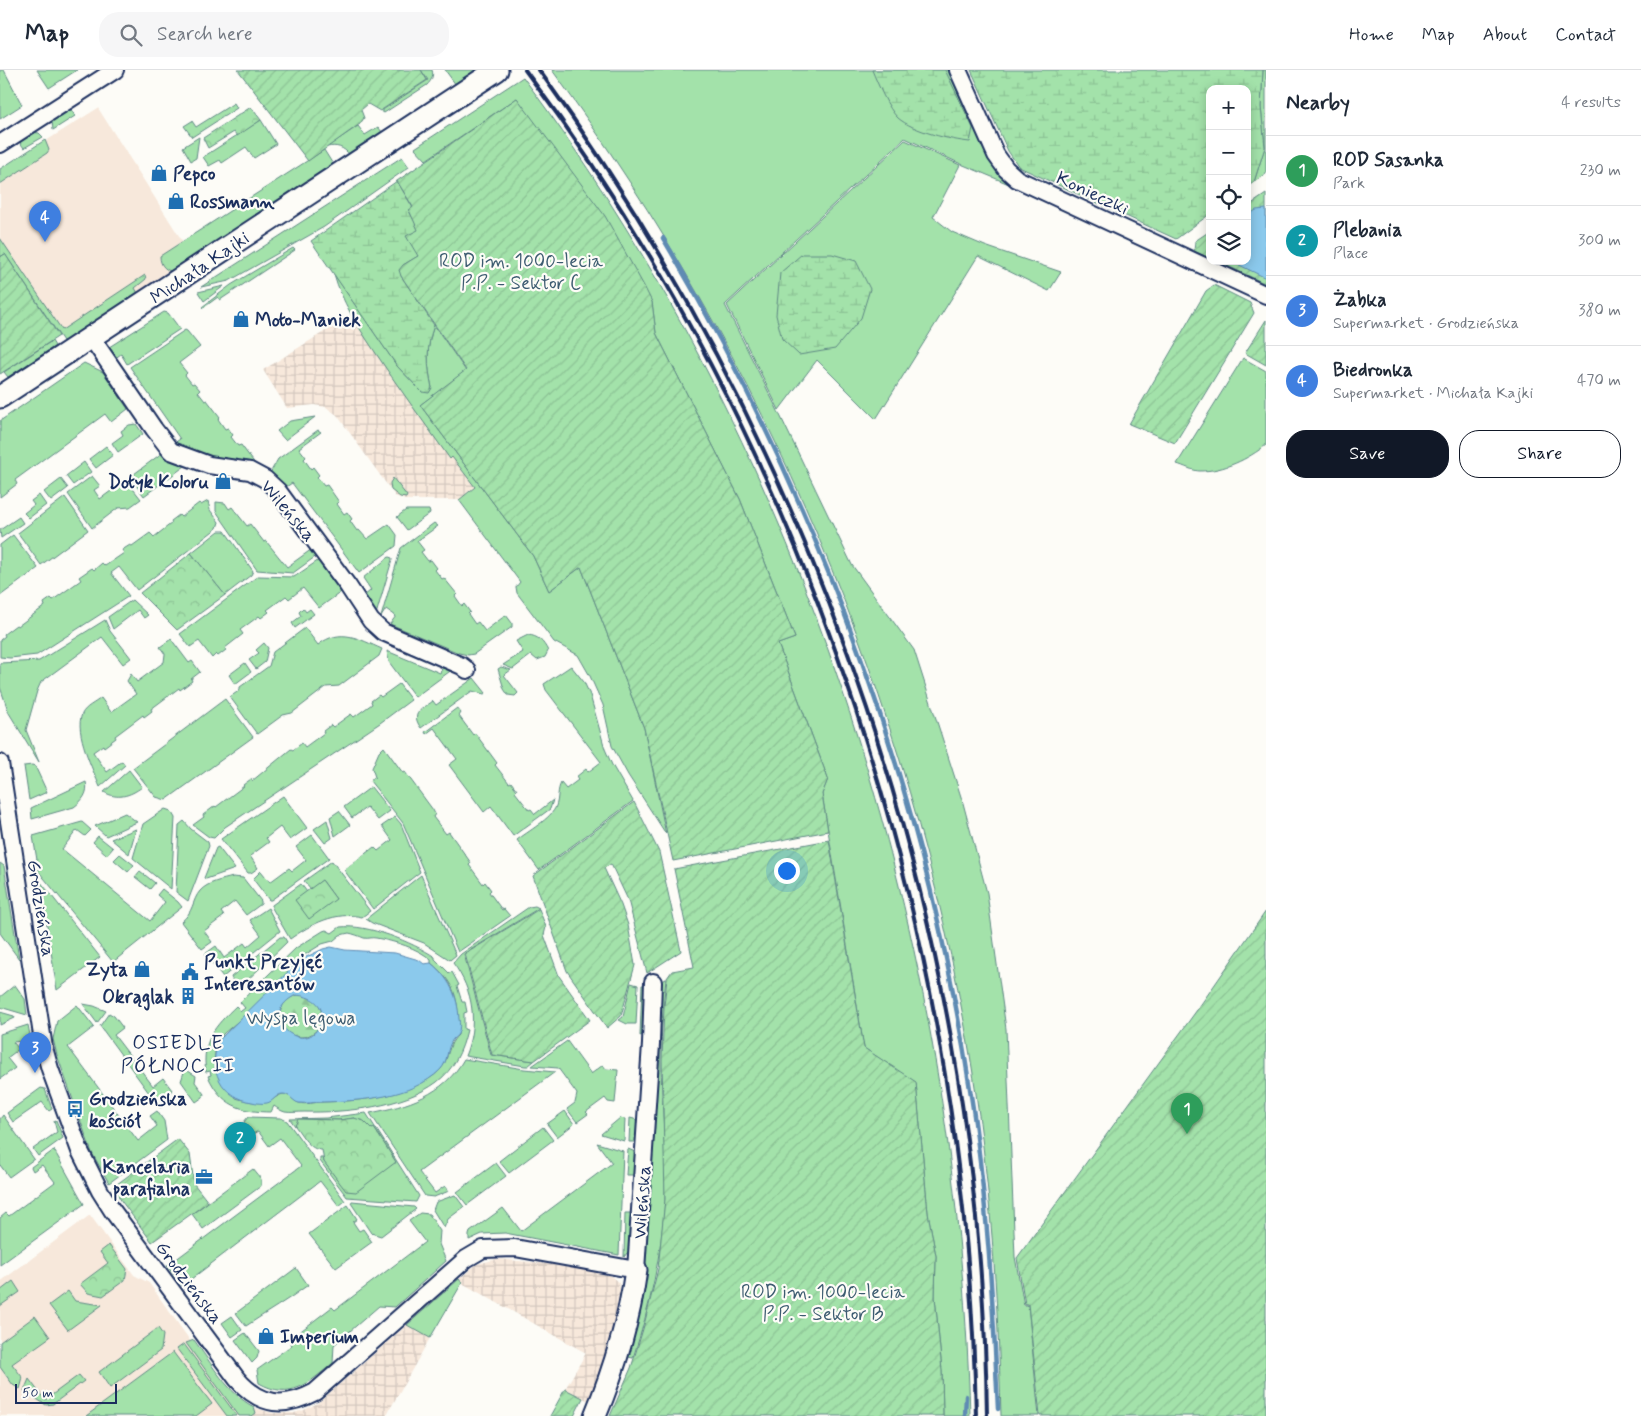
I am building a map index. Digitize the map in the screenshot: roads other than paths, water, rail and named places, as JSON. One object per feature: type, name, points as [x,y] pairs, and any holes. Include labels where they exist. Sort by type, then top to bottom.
[{"type":"street","points":[[0,144],[115,70]]},
{"type":"street","name":"Michała Kajki","points":[[0,397],[498,70]]},
{"type":"street","name":"Konieczki","points":[[958,70],[996,155],[1006,169],[1017,179],[1266,295]]},
{"type":"street","name":"Wileńska","points":[[91,338],[171,451],[209,465],[250,471],[265,478],[278,491],[375,626],[391,636],[462,666],[467,670]]},
{"type":"street","name":"Grodzieńska","points":[[0,763],[44,1048],[80,1151],[92,1177],[112,1210],[237,1379],[248,1390],[268,1401],[286,1403],[316,1392],[466,1259],[483,1249],[515,1248],[636,1270]]},
{"type":"street","name":"Wileńska","points":[[595,1416],[623,1340],[636,1270],[651,1044],[653,982]]},
{"type":"water","points":[[1266,209],[1266,278],[1239,265],[1251,265],[1251,213],[1256,210]]},
{"type":"water","points":[[331,947],[345,950],[395,953],[419,960],[424,964],[431,963],[448,981],[457,1003],[460,1022],[459,1032],[449,1046],[443,1066],[415,1087],[368,1099],[302,1103],[283,1094],[278,1095],[269,1102],[261,1103],[232,1095],[219,1080],[216,1071],[215,1061],[219,1040],[300,960]],"holes":[[[296,995],[311,999],[316,1002],[321,1010],[321,1021],[315,1032],[306,1037],[296,1036],[288,1032],[281,1024],[279,1014],[284,1004]]]},
{"type":"waterway","points":[[663,238],[719,337],[770,439],[816,543],[857,648],[894,756],[924,866],[950,977],[970,1089],[985,1209],[998,1409]]},
{"type":"waterway","points":[[965,1416],[966,1396]]},
{"type":"railway","points":[[525,70],[627,219],[716,375],[792,539],[855,708],[905,881],[942,1058],[966,1236],[976,1416]]},
{"type":"railway","points":[[539,70],[639,220],[728,377],[804,540],[867,708],[917,881],[954,1057],[978,1235],[987,1416]]},
{"type":"place","name":"Pepco","points":[[159,173]]},
{"type":"place","name":"Rossmann","points":[[176,201]]},
{"type":"place","name":"Biedronka","points":[[45,242]]},
{"type":"place","name":"Moto-Maniek","points":[[241,319]]},
{"type":"place","name":"Dotyk Koloru","points":[[223,481]]},
{"type":"place","name":"Zyta","points":[[142,969]]},
{"type":"place","name":"Punkt Przyjęć Interesantów","points":[[190,972]]},
{"type":"place","name":"Okrąglak","points":[[188,996]]},
{"type":"place","name":"Żabka","points":[[35,1073]]},
{"type":"place","name":"Grodzieńska kościół","points":[[75,1109]]},
{"type":"place","name":"ROD Sasanka","points":[[1187,1134]]},
{"type":"place","name":"Plebania","points":[[240,1163]]},
{"type":"place","name":"Kancelaria parafialna","points":[[204,1177]]},
{"type":"place","name":"Imperium","points":[[266,1336]]},
{"type":"district","name":"OSIEDLE PÓŁNOC II","points":[[178,1054]]},
{"type":"park label","name":"ROD im. 1000-lecia P.P. - Sektor C","points":[[521,271]]},
{"type":"park label","name":"Wyspa lęgowa","points":[[301,1017]]},
{"type":"park label","name":"ROD im. 1000-lecia P.P. - Sektor B","points":[[823,1302]]}]
